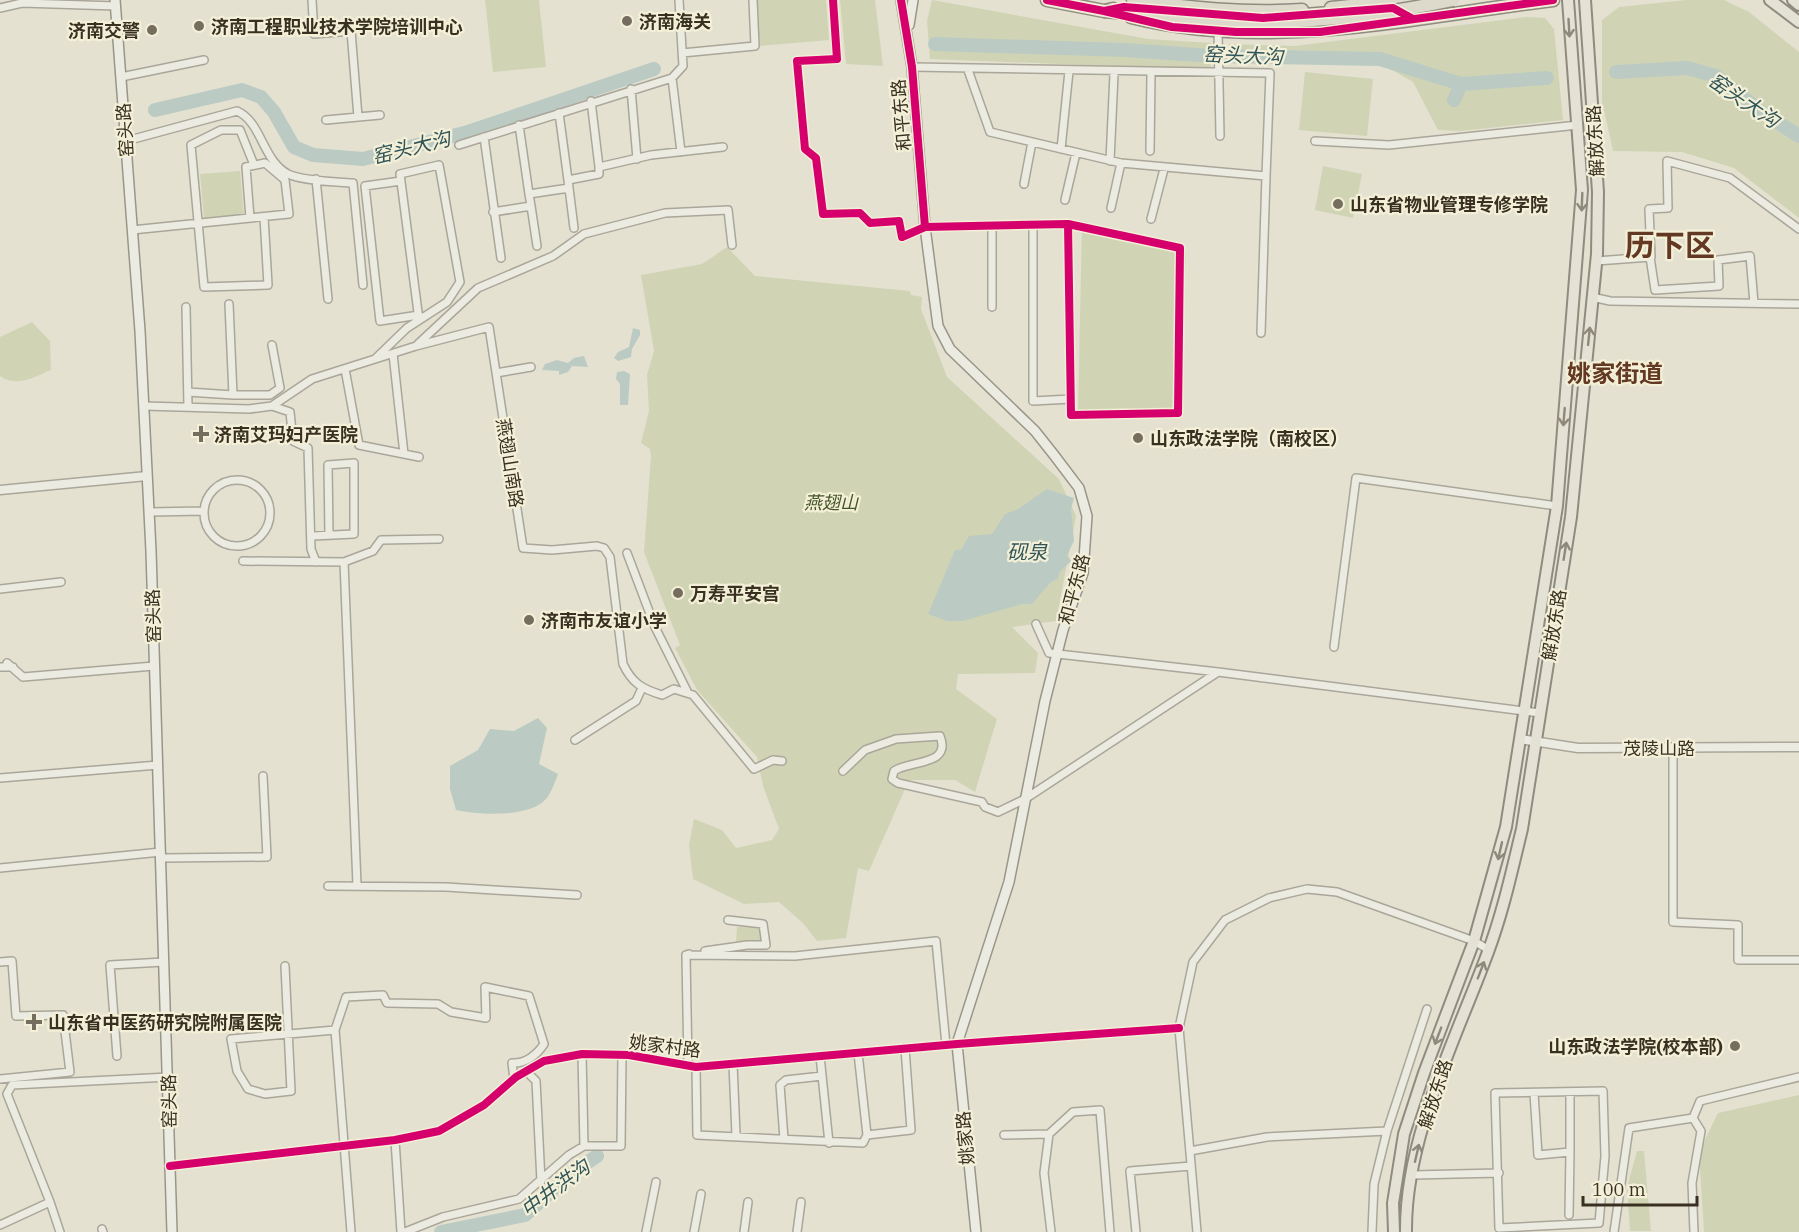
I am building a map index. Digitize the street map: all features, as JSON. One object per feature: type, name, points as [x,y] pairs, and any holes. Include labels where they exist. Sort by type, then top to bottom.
[{"type":"highway","points":[[1047,0],[1218,35],[1320,32],[1553,0]]},
{"type":"highway","points":[[1133,0],[1195,9],[1266,13],[1409,0]]},
{"type":"highway","points":[[1104,11],[1215,21],[1295,22],[1392,13],[1453,0]]},
{"type":"highway","points":[[1104,11],[1124,7],[1263,18],[1393,8],[1413,19]]},
{"type":"main road","name":"和平东路","points":[[901,0],[912,67],[925,227],[938,326],[950,349],[1035,431],[1079,488],[1087,516],[1087,543],[1083,573],[1063,630],[1045,701],[1009,882],[957,1044]]},
{"type":"main road","name":"和平东路","points":[[908,34],[913,0]]},
{"type":"main road","name":"解放东路","points":[[1394,1232],[1393,1203],[1404,1134],[1424,1073],[1474,941],[1506,827],[1557,506],[1582,190],[1568,0]]},
{"type":"main road","name":"解放东路","points":[[1406,1232],[1416,1153],[1441,1073],[1489,950],[1520,838],[1571,517],[1596,261],[1598,192],[1585,0]]},
{"type":"main road","points":[[1770,0],[1799,22]]},
{"type":"main road","points":[[1792,0],[1799,5]]},
{"type":"main road","name":"窑头路","points":[[116,3],[144,406],[149,512],[162,855],[172,1232]]},
{"type":"main road","name":"姚家路","points":[[957,1044],[976,1232]]},
{"type":"street","points":[[312,0],[314,34],[351,31],[358,117]]},
{"type":"street","points":[[459,145],[591,101],[672,78],[683,66],[679,0]]},
{"type":"street","points":[[682,54],[754,46],[753,0]]},
{"type":"street","points":[[833,0],[837,59],[797,61],[805,149],[816,158],[823,213],[860,213],[870,223],[899,221],[902,237],[925,227],[1068,224],[1180,248],[1178,413],[1071,415],[1068,224]]},
{"type":"street","points":[[0,8],[22,3],[116,3]]},
{"type":"street","points":[[1218,35],[1220,136]]},
{"type":"street","points":[[121,76],[204,60]]},
{"type":"street","points":[[912,67],[968,70],[1270,73],[1261,333]]},
{"type":"street","points":[[968,70],[990,132],[1121,163],[1164,169],[1266,176]]},
{"type":"street","points":[[1061,149],[1069,71]]},
{"type":"street","points":[[1110,161],[1114,74]]},
{"type":"street","points":[[1150,151],[1151,74]]},
{"type":"street","points":[[672,78],[681,152]]},
{"type":"street","points":[[631,89],[637,159]]},
{"type":"street","points":[[529,194],[599,174],[591,101]]},
{"type":"street","points":[[126,141],[237,111],[248,116],[267,154],[289,174],[352,183],[363,285]]},
{"type":"street","points":[[559,112],[574,228]]},
{"type":"street","points":[[326,120],[380,115]]},
{"type":"street","points":[[519,125],[537,246]]},
{"type":"street","points":[[1315,141],[1389,145],[1578,125]]},
{"type":"street","points":[[254,165],[240,130],[221,130],[191,145],[204,287],[268,285],[264,217]]},
{"type":"street","points":[[484,137],[501,258]]},
{"type":"street","points":[[1024,184],[1032,142]]},
{"type":"street","points":[[599,166],[723,147]]},
{"type":"street","points":[[1065,200],[1076,153]]},
{"type":"street","points":[[1754,303],[1750,256],[1718,260],[1719,286],[1655,290],[1650,257],[1649,209],[1668,208],[1667,161],[1730,178],[1799,229]]},
{"type":"street","points":[[132,230],[264,217],[289,214],[285,180],[265,163],[246,166],[250,218]]},
{"type":"street","points":[[1111,208],[1121,163]]},
{"type":"street","points":[[375,360],[419,317],[447,302],[460,282],[438,165],[400,174],[419,317]]},
{"type":"street","points":[[1151,219],[1164,169]]},
{"type":"street","points":[[316,179],[328,299]]},
{"type":"street","points":[[401,181],[365,186],[380,321],[419,317]]},
{"type":"street","points":[[493,212],[531,206]]},
{"type":"street","points":[[416,346],[478,288],[553,256],[584,234],[665,213],[728,210],[732,245]]},
{"type":"street","points":[[992,226],[992,307]]},
{"type":"street","points":[[1032,228],[1033,401],[1071,399]]},
{"type":"street","points":[[1596,261],[1650,257]]},
{"type":"street","points":[[1592,297],[1610,301],[1799,304]]},
{"type":"street","points":[[229,304],[233,395]]},
{"type":"street","points":[[186,307],[188,407]]},
{"type":"street","name":"燕翅山南路","points":[[144,406],[249,409],[272,406],[312,379],[416,346],[489,327],[523,548],[552,550],[597,546],[604,548],[610,557],[623,664],[630,678],[642,688]]},
{"type":"street","points":[[188,392],[270,395],[280,388],[273,345]]},
{"type":"street","points":[[393,354],[404,454]]},
{"type":"street","points":[[496,373],[531,367]]},
{"type":"street","points":[[345,369],[359,444],[419,457]]},
{"type":"street","points":[[272,406],[290,412],[293,441],[308,448],[311,549],[316,562]]},
{"type":"street","points":[[313,536],[354,534],[354,464],[328,465],[329,535]]},
{"type":"street","points":[[0,490],[147,476]]},
{"type":"street","points":[[1334,647],[1356,478],[1557,506]]},
{"type":"street","points":[[232,480],[254,484],[269,501],[271,512],[265,532],[248,545],[237,547],[217,540],[205,522],[204,511],[212,490],[232,480]]},
{"type":"street","points":[[149,512],[204,511]]},
{"type":"street","points":[[243,561],[344,562],[373,551],[381,540],[440,539]]},
{"type":"street","points":[[627,553],[655,627],[687,691],[754,769],[773,760],[782,761]]},
{"type":"street","points":[[344,562],[357,885]]},
{"type":"street","points":[[0,589],[61,582]]},
{"type":"street","points":[[1036,624],[1049,653],[1540,713]]},
{"type":"street","points":[[0,668],[10,665],[23,677],[154,666]]},
{"type":"street","points":[[843,771],[864,750],[896,739],[940,736],[943,744],[941,753],[936,758],[901,766],[894,771],[892,779],[898,783],[982,802],[985,807],[998,812],[1026,799],[1218,672]]},
{"type":"street","points":[[575,740],[636,701],[642,688],[662,695],[674,689],[687,691]]},
{"type":"street","name":"茂陵山路","points":[[1520,739],[1578,748],[1799,747]]},
{"type":"street","points":[[1673,748],[1673,922],[1738,925],[1738,960],[1799,960]]},
{"type":"street","points":[[0,778],[158,765]]},
{"type":"street","points":[[0,868],[162,855],[267,856],[262,776]]},
{"type":"street","points":[[327,886],[446,887],[577,895]]},
{"type":"street","points":[[1197,1232],[1179,1028],[1193,963],[1225,920],[1269,898],[1307,889],[1337,892],[1474,941],[1489,950]]},
{"type":"street","points":[[686,955],[747,945],[766,945],[763,924],[728,920]]},
{"type":"street","points":[[686,955],[795,956],[936,941],[946,1045]]},
{"type":"street","points":[[686,955],[697,1135],[736,1135],[829,1143],[863,1143],[867,1136],[858,1053]]},
{"type":"street","points":[[0,962],[12,961],[16,1016],[63,1015],[70,1072],[0,1079]]},
{"type":"street","points":[[117,1056],[110,965],[164,962]]},
{"type":"street","points":[[285,966],[288,1034],[291,1091],[265,1094],[248,1089],[237,1071],[231,1039],[288,1034],[335,1030]]},
{"type":"street","points":[[351,1232],[346,1146],[335,1030],[346,997],[383,995],[387,1003],[438,1004],[451,1012],[486,1018],[486,987],[529,996],[544,1044],[537,1054],[517,1064],[512,1064],[514,1079]]},
{"type":"street","points":[[1372,1232],[1374,1184],[1387,1131],[1427,1009]]},
{"type":"street","name":"姚家村路","points":[[170,1166],[394,1140],[439,1131],[484,1105],[514,1079],[544,1061],[582,1054],[622,1055],[692,1067],[905,1048],[1179,1028]]},
{"type":"street","points":[[867,1136],[911,1130],[905,1048]]},
{"type":"street","points":[[582,1054],[584,1146]]},
{"type":"street","points":[[394,1140],[403,1232],[443,1217],[519,1199],[569,1155],[584,1146],[621,1146],[622,1055]]},
{"type":"street","points":[[820,1056],[829,1143]]},
{"type":"street","points":[[733,1064],[736,1135]]},
{"type":"street","points":[[526,1071],[536,1081],[541,1181]]},
{"type":"street","points":[[784,1139],[780,1085],[786,1080],[822,1076]]},
{"type":"street","points":[[60,1232],[7,1094],[12,1086],[169,1077]]},
{"type":"street","points":[[1693,1118],[1700,1101],[1799,1077]]},
{"type":"street","points":[[1603,1091],[1605,1156],[1599,1223],[1499,1228],[1495,1093],[1534,1093],[1603,1091]]},
{"type":"street","points":[[1569,1215],[1570,1092]]},
{"type":"street","points":[[1534,1093],[1538,1155],[1570,1152]]},
{"type":"street","points":[[1051,1232],[1044,1173],[1049,1134],[1072,1112],[1100,1110],[1110,1232]]},
{"type":"street","points":[[1693,1118],[1701,1131],[1692,1183],[1694,1230]]},
{"type":"street","points":[[1614,1232],[1629,1128],[1693,1118]]},
{"type":"street","points":[[1190,1151],[1267,1137],[1387,1131]]},
{"type":"street","points":[[1004,1135],[1049,1134]]},
{"type":"street","points":[[1136,1232],[1130,1171],[1191,1166]]},
{"type":"street","points":[[1413,1174],[1499,1173]]},
{"type":"street","points":[[646,1232],[656,1182]]},
{"type":"street","points":[[694,1232],[701,1194]]},
{"type":"street","points":[[0,1225],[50,1202]]},
{"type":"street","points":[[744,1232],[748,1202]]},
{"type":"street","points":[[797,1232],[801,1202]]},
{"type":"green space","points":[[485,0],[539,0],[546,67],[493,72]]},
{"type":"green space","points":[[756,0],[826,0],[829,40],[760,46]]},
{"type":"green space","points":[[840,0],[875,0],[883,66],[846,64]]},
{"type":"green space","points":[[932,0],[1148,39],[1211,43],[1211,70],[930,59],[927,21]]},
{"type":"green space","points":[[1686,0],[1724,0],[1749,12],[1799,52],[1799,218],[1734,168],[1682,152],[1613,151],[1602,101],[1602,20],[1619,7]]},
{"type":"green space","points":[[1526,17],[1545,18],[1554,29],[1563,120],[1461,131],[1438,130],[1413,82],[1380,63],[1380,55],[1228,60],[1229,44],[1295,46]]},
{"type":"green space","points":[[1305,72],[1373,79],[1367,136],[1299,130]]},
{"type":"green space","points":[[1323,166],[1362,174],[1353,218],[1315,210]]},
{"type":"green space","points":[[240,171],[244,215],[204,218],[200,174]]},
{"type":"green space","points":[[1082,221],[1186,251],[1180,415],[1078,419]]},
{"type":"green space","name":"燕翅山","points":[[727,247],[755,276],[910,291],[911,295],[922,297],[921,309],[947,377],[1059,479],[1076,516],[1056,621],[1012,627],[1038,653],[1035,673],[958,674],[956,689],[997,719],[975,792],[955,780],[909,780],[869,871],[858,868],[846,938],[817,941],[803,923],[779,902],[744,904],[693,879],[689,845],[694,819],[722,830],[736,848],[772,840],[779,829],[763,786],[757,757],[697,690],[675,648],[680,645],[644,552],[651,456],[650,449],[641,443],[649,411],[647,375],[654,351],[641,275],[702,264]]},
{"type":"green space","points":[[32,322],[50,341],[51,370],[19,381],[0,376],[0,337]]},
{"type":"green space","points":[[737,927],[760,927],[762,943],[736,943]]},
{"type":"green space","points":[[1799,1095],[1799,1232],[1704,1232],[1699,1152],[1718,1113]]},
{"type":"green space","points":[[1637,1151],[1644,1151],[1651,1231],[1630,1231],[1627,1187]]},
{"type":"water","points":[[633,328],[640,330],[640,335],[632,349],[631,357],[618,361],[614,358],[618,352],[629,347]]},
{"type":"water","points":[[584,356],[588,367],[572,366],[568,372],[559,375],[559,371],[542,370],[545,364],[557,360],[568,363],[574,358]]},
{"type":"water","points":[[624,371],[630,374],[628,405],[620,405],[620,384],[616,379],[617,372]]},
{"type":"water","name":"砚泉","points":[[1047,489],[1074,498],[1071,509],[1074,541],[1067,555],[1071,561],[1059,573],[1058,579],[1051,582],[1032,604],[1022,604],[963,621],[947,621],[928,614],[955,550],[961,550],[969,536],[992,534],[1005,514],[1018,509]]},
{"type":"water","points":[[538,718],[547,728],[539,764],[558,774],[546,799],[538,805],[516,812],[490,814],[456,810],[450,789],[450,766],[478,750],[490,729],[514,731]]},
{"type":"waterway","name":"窑头大沟","points":[[935,44],[1124,50],[1214,56],[1380,59],[1461,84],[1547,78]]},
{"type":"waterway","name":"窑头大沟","points":[[1616,72],[1687,68],[1716,76],[1761,112],[1799,136]]},
{"type":"waterway","name":"窑头大沟","points":[[155,110],[242,90],[261,97],[274,112],[294,147],[313,155],[363,159],[468,132],[654,69]]},
{"type":"waterway","points":[[1454,100],[1461,84]]},
{"type":"waterway","name":"中井洪沟","points":[[441,1232],[525,1215],[569,1175],[597,1156]]},
{"type":"cycle path","points":[[833,0],[837,59],[797,61],[805,149],[816,158],[823,214],[860,213],[870,223],[899,221],[902,237],[925,227],[1068,224],[1180,248],[1178,413],[1071,415],[1068,224]]},
{"type":"cycle path","points":[[901,0],[912,67],[925,227]]},
{"type":"cycle path","points":[[1047,0],[1104,11],[1124,7],[1263,18],[1393,8],[1413,19]]},
{"type":"cycle path","points":[[1104,11],[1172,27],[1236,32],[1320,32],[1553,0]]},
{"type":"cycle path","points":[[170,1166],[395,1140],[439,1131],[484,1105],[516,1077],[544,1061],[582,1054],[629,1055],[696,1067],[957,1044],[1179,1028]]},
{"type":"place","name":"济南海关","points":[[627,21]]},
{"type":"place","name":"济南工程职业技术学院培训中心","points":[[199,26]]},
{"type":"place","name":"济南交警","points":[[152,30]]},
{"type":"place","name":"山东省物业管理专修学院","points":[[1338,204]]},
{"type":"place","name":"济南艾玛妇产医院","points":[[201,434]]},
{"type":"place","name":"山东政法学院（南校区）","points":[[1138,438]]},
{"type":"place","name":"万寿平安宫","points":[[678,593]]},
{"type":"place","name":"济南市友谊小学","points":[[529,620]]},
{"type":"place","name":"山东省中医药研究院附属医院","points":[[34,1022]]},
{"type":"place","name":"山东政法学院(校本部)","points":[[1735,1046]]},
{"type":"district","name":"历下区","points":[[1670,244]]},
{"type":"district","name":"姚家街道","points":[[1615,373]]}]
